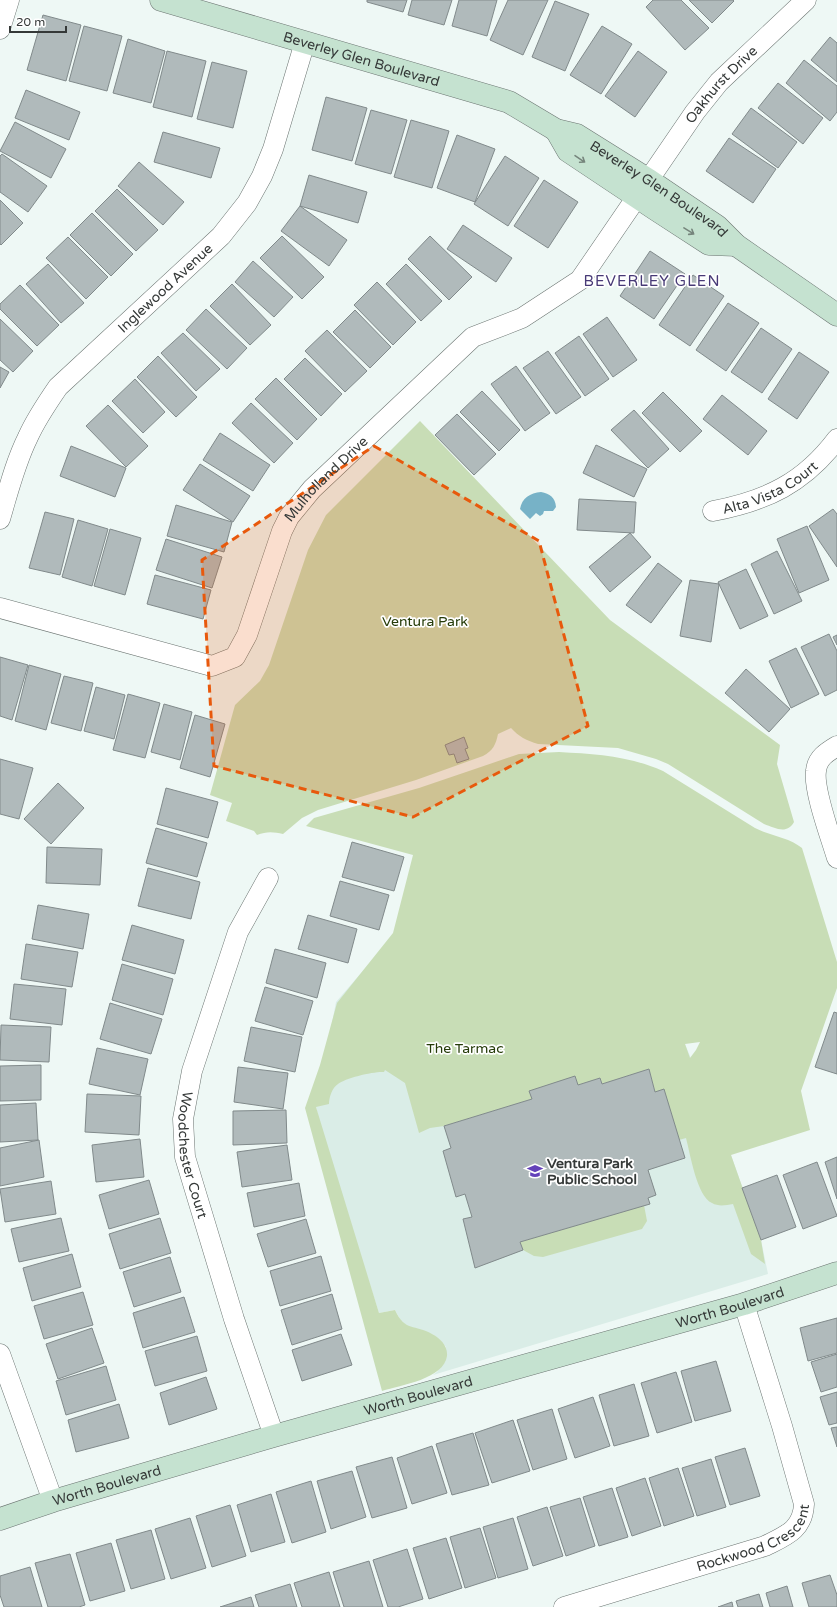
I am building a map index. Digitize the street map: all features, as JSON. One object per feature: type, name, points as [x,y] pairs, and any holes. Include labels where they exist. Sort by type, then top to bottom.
[{"type":"street","points":[[0,29],[9,0]]},
{"type":"street","name":"Beverley Glen Boulevard","points":[[161,0],[509,102],[556,130],[577,135],[649,180],[717,226],[736,245],[837,315]]},
{"type":"street","name":"Oakhurst Drive","points":[[649,180],[694,112],[719,82],[795,4]]},
{"type":"street","name":"Inglewood Avenue","points":[[0,519],[18,462],[28,437],[42,410],[58,387],[221,236],[247,203],[262,176],[273,150],[305,42]]},
{"type":"street","name":"Beverley Glen Boulevard","points":[[556,130],[568,151],[709,244],[736,245]]},
{"type":"street","name":"Mulholland Drive","points":[[0,608],[212,666],[235,657],[247,635],[282,531],[289,517],[312,488],[473,337],[522,318],[580,280],[649,180]]},
{"type":"street","name":"Alta Vista Court","points":[[713,511],[753,502],[783,488],[800,478],[816,464],[837,439]]},
{"type":"street","points":[[837,746],[823,755],[816,770],[818,792],[837,858]]},
{"type":"street","name":"Woodchester Court","points":[[268,878],[238,932],[192,1071],[184,1119],[185,1157],[234,1319],[274,1436]]},
{"type":"street","name":"Worth Boulevard","points":[[0,1519],[53,1501],[274,1436],[744,1304],[837,1273]]},
{"type":"street","name":"Rockwood Crescent","points":[[564,1607],[765,1546],[791,1533],[804,1515],[804,1504],[782,1426],[744,1304]]},
{"type":"street","points":[[0,1354],[53,1501]]},
{"type":"highlighted area","points":[[374,446],[539,541],[588,726],[413,817],[214,766],[202,560]]},
{"type":"shaded area","name":"Ventura Park Public School","points":[[380,951],[685,1044],[731,1155],[761,1240],[768,1274],[433,1375],[438,1371],[446,1347],[442,1342],[434,1335],[408,1326],[401,1321],[395,1310],[379,1313],[325,1145],[316,1107],[336,1002]]},
{"type":"green space","name":"Ventura Park","points":[[420,421],[610,620],[780,745],[777,764],[794,822],[791,826],[784,829],[776,829],[764,824],[668,764],[656,759],[618,748],[538,744],[523,738],[511,728],[498,734],[494,747],[483,756],[416,780],[318,810],[302,818],[283,834],[270,832],[257,835],[254,831],[226,821],[232,803],[210,795],[235,705],[260,681],[269,665],[308,550],[326,515]]},
{"type":"green space","name":"The Tarmac","points":[[559,752],[612,757],[638,762],[663,771],[755,828],[791,841],[802,848],[837,962],[837,988],[801,1091],[810,1130],[731,1155],[761,1240],[765,1264],[751,1254],[733,1204],[717,1205],[707,1199],[702,1192],[695,1174],[686,1138],[679,1140],[655,1092],[649,1069],[602,1084],[600,1078],[578,1085],[575,1077],[532,1099],[444,1126],[430,1128],[419,1133],[405,1083],[385,1070],[384,1072],[360,1075],[342,1082],[333,1090],[330,1096],[329,1104],[316,1107],[379,1313],[395,1310],[403,1322],[407,1325],[426,1331],[438,1338],[445,1346],[447,1352],[444,1364],[430,1376],[382,1391],[305,1108],[320,1065],[337,1003],[393,933],[413,855],[306,826],[314,818],[419,788],[519,754]],"holes":[[[700,1042],[690,1058],[685,1044]]]},
{"type":"green space","points":[[644,1205],[647,1221],[642,1229],[543,1257],[534,1256],[523,1250],[520,1242]]},
{"type":"water","points":[[541,492],[552,496],[556,507],[553,511],[544,511],[540,516],[536,513],[530,519],[520,509],[521,505],[527,497]]},
{"type":"building","points":[[367,0],[407,0],[403,12],[367,2]]},
{"type":"building","points":[[412,0],[452,0],[444,25],[408,15]]},
{"type":"building","points":[[459,0],[497,0],[487,36],[452,26]]},
{"type":"building","points":[[508,0],[548,0],[523,55],[490,40]]},
{"type":"building","points":[[653,0],[681,0],[709,28],[685,50],[646,7]]},
{"type":"building","points":[[689,0],[733,0],[734,1],[712,23]]},
{"type":"building","points":[[555,1],[589,14],[565,71],[532,57]]},
{"type":"building","points":[[43,15],[81,25],[66,81],[27,70]]},
{"type":"building","points":[[84,26],[122,36],[107,91],[69,81]]},
{"type":"building","points":[[602,26],[632,44],[601,94],[570,75]]},
{"type":"building","points":[[830,37],[837,43],[837,82],[811,60]]},
{"type":"building","points":[[128,39],[165,51],[151,103],[113,93]]},
{"type":"building","points":[[167,51],[206,61],[192,117],[153,107]]},
{"type":"building","points":[[638,51],[667,72],[635,117],[605,96]]},
{"type":"building","points":[[804,60],[837,86],[837,112],[830,121],[786,83]]},
{"type":"building","points":[[212,62],[247,71],[233,128],[197,119]]},
{"type":"building","points":[[778,83],[823,118],[803,144],[758,108]]},
{"type":"building","points":[[26,90],[80,112],[69,140],[15,118]]},
{"type":"building","points":[[326,97],[367,108],[352,161],[312,150]]},
{"type":"building","points":[[751,108],[797,142],[778,168],[732,134]]},
{"type":"building","points":[[371,110],[407,120],[391,174],[355,164]]},
{"type":"building","points":[[411,120],[449,131],[432,188],[394,177]]},
{"type":"building","points":[[15,122],[66,149],[51,178],[0,151]]},
{"type":"building","points":[[163,132],[220,148],[211,178],[154,162]]},
{"type":"building","points":[[457,135],[495,149],[475,202],[437,188]]},
{"type":"building","points":[[729,138],[776,169],[753,203],[706,171]]},
{"type":"building","points":[[2,154],[47,186],[28,212],[0,192],[0,156]]},
{"type":"building","points":[[505,156],[539,178],[508,226],[474,204]]},
{"type":"building","points":[[139,162],[184,202],[163,225],[118,186]]},
{"type":"building","points":[[309,175],[367,192],[358,223],[300,206]]},
{"type":"building","points":[[544,180],[578,202],[548,248],[514,226]]},
{"type":"building","points":[[117,189],[158,230],[136,251],[95,211]]},
{"type":"building","points":[[0,200],[23,223],[1,245],[0,244]]},
{"type":"building","points":[[300,206],[347,240],[329,266],[281,231]]},
{"type":"building","points":[[92,213],[133,254],[111,276],[70,235]]},
{"type":"building","points":[[463,225],[512,258],[496,282],[447,249]]},
{"type":"building","points":[[282,236],[324,277],[302,299],[260,258]]},
{"type":"building","points":[[430,236],[472,277],[449,300],[408,259]]},
{"type":"building","points":[[68,237],[108,277],[86,299],[46,258]]},
{"type":"building","points":[[650,251],[685,274],[654,319],[620,296]]},
{"type":"building","points":[[253,261],[293,297],[274,317],[235,282]]},
{"type":"building","points":[[48,264],[84,303],[61,323],[26,284]]},
{"type":"building","points":[[406,264],[442,301],[421,321],[386,284]]},
{"type":"building","points":[[693,275],[724,296],[690,346],[659,325]]},
{"type":"building","points":[[377,282],[416,322],[393,345],[354,305]]},
{"type":"building","points":[[232,284],[271,325],[250,345],[210,306]]},
{"type":"building","points":[[20,285],[59,325],[37,346],[0,309],[0,304]]},
{"type":"building","points":[[728,303],[759,323],[726,371],[696,350]]},
{"type":"building","points":[[206,309],[247,348],[227,369],[186,330]]},
{"type":"building","points":[[355,310],[391,347],[370,368],[333,332]]},
{"type":"building","points":[[607,317],[637,360],[613,377],[583,334]]},
{"type":"building","points":[[0,319],[33,351],[13,372],[0,360]]},
{"type":"building","points":[[761,328],[792,349],[762,393],[731,372]]},
{"type":"building","points":[[327,330],[367,371],[345,392],[305,351]]},
{"type":"building","points":[[183,333],[220,369],[196,391],[161,353]]},
{"type":"building","points":[[579,336],[609,379],[585,396],[555,353]]},
{"type":"building","points":[[548,351],[581,397],[556,414],[523,368]]},
{"type":"building","points":[[799,352],[829,372],[797,419],[768,399]]},
{"type":"building","points":[[158,356],[197,397],[176,417],[137,377]]},
{"type":"building","points":[[305,358],[342,394],[321,416],[284,379]]},
{"type":"building","points":[[516,366],[550,413],[525,431],[491,384]]},
{"type":"building","points":[[0,367],[9,372],[0,388]]},
{"type":"building","points":[[276,378],[317,419],[297,440],[255,399]]},
{"type":"building","points":[[135,379],[165,412],[143,433],[112,401]]},
{"type":"building","points":[[482,391],[520,430],[499,451],[460,412]]},
{"type":"building","points":[[663,392],[702,431],[680,452],[642,413]]},
{"type":"building","points":[[722,395],[767,431],[748,455],[703,419]]},
{"type":"building","points":[[251,403],[293,443],[274,463],[232,423]]},
{"type":"building","points":[[108,405],[148,446],[126,467],[86,426]]},
{"type":"building","points":[[634,410],[669,449],[648,468],[611,430]]},
{"type":"building","points":[[457,414],[496,454],[474,475],[435,435]]},
{"type":"building","points":[[220,433],[270,465],[253,491],[203,460]]},
{"type":"building","points":[[596,445],[647,469],[634,497],[583,473]]},
{"type":"building","points":[[71,446],[126,468],[115,497],[60,476]]},
{"type":"building","points":[[200,464],[250,496],[233,522],[183,490]]},
{"type":"building","points":[[579,499],[636,502],[634,533],[577,530]]},
{"type":"building","points":[[176,505],[232,522],[224,552],[167,536]]},
{"type":"building","points":[[833,509],[837,514],[837,567],[809,526]]},
{"type":"building","points":[[45,512],[74,519],[60,575],[29,568]]},
{"type":"building","points":[[78,520],[108,529],[92,586],[62,577]]},
{"type":"building","points":[[807,526],[829,580],[799,593],[777,539]]},
{"type":"building","points":[[110,529],[141,538],[125,595],[94,586]]},
{"type":"building","points":[[630,533],[651,557],[610,592],[589,567]]},
{"type":"building","points":[[166,539],[222,557],[212,588],[156,570]]},
{"type":"building","points":[[777,551],[802,601],[774,614],[751,564]]},
{"type":"building","points":[[658,563],[682,581],[651,623],[626,605]]},
{"type":"building","points":[[746,569],[768,616],[740,629],[718,582]]},
{"type":"building","points":[[155,575],[211,590],[203,619],[147,604]]},
{"type":"building","points":[[690,580],[719,584],[711,642],[680,636]]},
{"type":"building","points":[[829,634],[837,651],[837,690],[825,696],[801,647]]},
{"type":"building","points":[[837,635],[837,645],[833,637]]},
{"type":"building","points":[[796,648],[819,694],[791,708],[769,661]]},
{"type":"building","points":[[0,657],[28,665],[12,720],[0,716]]},
{"type":"building","points":[[29,665],[61,674],[46,730],[15,721]]},
{"type":"building","points":[[746,669],[790,709],[769,732],[725,693]]},
{"type":"building","points":[[64,676],[93,683],[81,731],[51,723]]},
{"type":"building","points":[[96,687],[125,695],[114,739],[84,731]]},
{"type":"building","points":[[128,694],[160,703],[145,758],[113,750]]},
{"type":"building","points":[[164,704],[192,712],[180,760],[151,752]]},
{"type":"building","points":[[195,715],[225,724],[210,777],[180,768]]},
{"type":"building","points":[[464,737],[468,748],[465,749],[469,759],[457,763],[454,754],[449,755],[445,745]]},
{"type":"building","points":[[0,759],[33,768],[19,819],[0,814]]},
{"type":"building","points":[[58,783],[84,808],[51,844],[24,819]]},
{"type":"building","points":[[166,788],[218,802],[208,838],[157,824]]},
{"type":"building","points":[[156,828],[207,843],[197,877],[146,863]]},
{"type":"building","points":[[352,842],[404,857],[394,891],[342,877]]},
{"type":"building","points":[[47,847],[102,849],[100,885],[46,883]]},
{"type":"building","points":[[148,868],[200,882],[191,919],[138,906]]},
{"type":"building","points":[[340,881],[389,895],[379,930],[330,916]]},
{"type":"building","points":[[38,905],[89,914],[83,949],[32,939]]},
{"type":"building","points":[[308,915],[357,929],[348,963],[298,949]]},
{"type":"building","points":[[132,925],[184,940],[175,974],[122,960]]},
{"type":"building","points":[[26,944],[78,952],[72,987],[21,979]]},
{"type":"building","points":[[275,949],[326,963],[317,998],[266,983]]},
{"type":"building","points":[[122,964],[173,979],[163,1015],[112,1000]]},
{"type":"building","points":[[14,984],[66,989],[62,1025],[10,1019]]},
{"type":"building","points":[[265,987],[313,1001],[303,1035],[255,1021]]},
{"type":"building","points":[[110,1003],[162,1019],[151,1054],[100,1039]]},
{"type":"building","points":[[834,1012],[837,1013],[837,1074],[815,1067]]},
{"type":"building","points":[[1,1025],[51,1027],[49,1062],[0,1060]]},
{"type":"building","points":[[251,1027],[302,1037],[295,1072],[244,1061]]},
{"type":"building","points":[[97,1048],[148,1059],[140,1095],[89,1084]]},
{"type":"building","points":[[41,1065],[41,1100],[0,1101],[0,1066]]},
{"type":"building","points":[[238,1067],[288,1073],[283,1109],[234,1102]]},
{"type":"building","points":[[649,1069],[655,1092],[664,1089],[685,1158],[648,1170],[656,1195],[648,1198],[650,1204],[520,1242],[523,1250],[475,1268],[463,1219],[472,1217],[465,1194],[456,1197],[443,1151],[451,1148],[444,1126],[532,1099],[529,1091],[575,1076],[578,1085],[600,1078],[602,1084]]},
{"type":"building","points":[[87,1094],[141,1096],[139,1135],[85,1132]]},
{"type":"building","points":[[36,1103],[38,1140],[0,1142],[0,1105]]},
{"type":"building","points":[[286,1110],[287,1143],[233,1145],[233,1111]]},
{"type":"building","points":[[140,1139],[144,1177],[96,1182],[92,1145]]},
{"type":"building","points":[[39,1140],[44,1177],[0,1186],[0,1148]]},
{"type":"building","points":[[287,1145],[292,1180],[242,1187],[237,1152]]},
{"type":"building","points":[[837,1157],[837,1199],[825,1162]]},
{"type":"building","points":[[817,1162],[837,1216],[803,1229],[783,1175]]},
{"type":"building","points":[[777,1175],[796,1227],[761,1240],[742,1188]]},
{"type":"building","points":[[149,1180],[159,1214],[109,1229],[99,1195]]},
{"type":"building","points":[[51,1181],[56,1214],[5,1222],[0,1189]]},
{"type":"building","points":[[299,1183],[305,1216],[254,1227],[247,1193]]},
{"type":"building","points":[[61,1218],[69,1251],[19,1262],[11,1229]]},
{"type":"building","points":[[160,1218],[171,1253],[120,1269],[109,1234]]},
{"type":"building","points":[[306,1219],[316,1253],[268,1267],[257,1234]]},
{"type":"building","points":[[72,1254],[81,1287],[32,1301],[23,1268]]},
{"type":"building","points":[[321,1256],[331,1291],[280,1306],[270,1271]]},
{"type":"building","points":[[170,1257],[181,1292],[134,1307],[123,1272]]},
{"type":"building","points":[[83,1292],[93,1325],[44,1339],[34,1306]]},
{"type":"building","points":[[332,1294],[342,1329],[292,1345],[281,1310]]},
{"type":"building","points":[[184,1297],[195,1332],[143,1348],[133,1313]]},
{"type":"building","points":[[837,1318],[837,1353],[808,1361],[800,1328]]},
{"type":"building","points":[[92,1328],[104,1363],[58,1379],[46,1344]]},
{"type":"building","points":[[341,1334],[352,1365],[302,1381],[292,1350]]},
{"type":"building","points":[[197,1336],[207,1371],[155,1386],[145,1351]]},
{"type":"building","points":[[837,1354],[837,1387],[821,1392],[811,1362]]},
{"type":"building","points":[[716,1361],[731,1411],[695,1421],[681,1371]]},
{"type":"building","points":[[106,1366],[116,1400],[66,1415],[56,1381]]},
{"type":"building","points":[[676,1372],[692,1422],[657,1433],[641,1383]]},
{"type":"building","points":[[206,1377],[217,1409],[169,1425],[160,1393]]},
{"type":"building","points":[[634,1384],[649,1436],[614,1446],[599,1395]]},
{"type":"building","points":[[837,1392],[837,1423],[829,1425],[820,1397]]},
{"type":"building","points":[[593,1397],[610,1446],[575,1458],[558,1409]]},
{"type":"building","points":[[119,1404],[129,1438],[76,1452],[68,1420]]},
{"type":"building","points":[[552,1409],[567,1459],[533,1470],[517,1420]]},
{"type":"building","points":[[513,1420],[530,1471],[492,1483],[475,1433]]},
{"type":"building","points":[[837,1427],[837,1447],[831,1428]]},
{"type":"building","points":[[473,1433],[489,1485],[452,1495],[436,1444]]},
{"type":"building","points":[[432,1446],[447,1493],[412,1504],[397,1458]]},
{"type":"building","points":[[745,1448],[760,1496],[730,1505],[715,1457]]},
{"type":"building","points":[[392,1457],[407,1508],[372,1518],[356,1467]]},
{"type":"building","points":[[711,1459],[726,1507],[697,1516],[682,1468]]},
{"type":"building","points":[[678,1468],[694,1516],[664,1526],[649,1478]]},
{"type":"building","points":[[352,1471],[366,1517],[331,1529],[317,1481]]},
{"type":"building","points":[[645,1478],[661,1526],[632,1536],[616,1488]]},
{"type":"building","points":[[311,1481],[326,1532],[292,1543],[276,1492]]},
{"type":"building","points":[[612,1488],[628,1537],[599,1546],[583,1497]]},
{"type":"building","points":[[271,1494],[285,1542],[251,1552],[237,1505]]},
{"type":"building","points":[[580,1498],[595,1546],[566,1556],[550,1507]]},
{"type":"building","points":[[230,1505],[246,1556],[212,1567],[196,1516]]},
{"type":"building","points":[[547,1507],[563,1556],[533,1566],[517,1517]]},
{"type":"building","points":[[190,1518],[206,1568],[171,1579],[155,1529]]},
{"type":"building","points":[[513,1518],[528,1569],[498,1578],[483,1527]]},
{"type":"building","points":[[480,1528],[496,1578],[465,1588],[450,1537]]},
{"type":"building","points":[[151,1530],[165,1579],[131,1589],[116,1540]]},
{"type":"building","points":[[446,1538],[462,1588],[429,1599],[413,1548]]},
{"type":"building","points":[[111,1543],[125,1591],[90,1601],[76,1553]]},
{"type":"building","points":[[407,1549],[423,1599],[398,1607],[388,1607],[373,1560]]},
{"type":"building","points":[[70,1554],[85,1605],[79,1607],[48,1607],[35,1563]]},
{"type":"building","points":[[369,1561],[383,1607],[344,1607],[333,1572]]},
{"type":"building","points":[[30,1567],[42,1607],[4,1607],[0,1595],[0,1576]]},
{"type":"building","points":[[329,1572],[340,1607],[302,1607],[294,1583]]},
{"type":"building","points":[[830,1575],[837,1595],[837,1607],[809,1607],[802,1583]]},
{"type":"building","points":[[290,1584],[297,1607],[259,1607],[255,1595]]},
{"type":"building","points":[[787,1586],[793,1607],[770,1607],[766,1593]]},
{"type":"building","points":[[759,1594],[763,1607],[738,1607],[736,1601]]},
{"type":"building","points":[[251,1597],[254,1607],[220,1607]]},
{"type":"building","points":[[732,1602],[733,1607],[718,1607]]},
{"type":"place","name":"Ventura Park Public School","points":[[535,1171]]},
{"type":"district","name":"BEVERLEY GLEN","points":[[652,281]]}]
